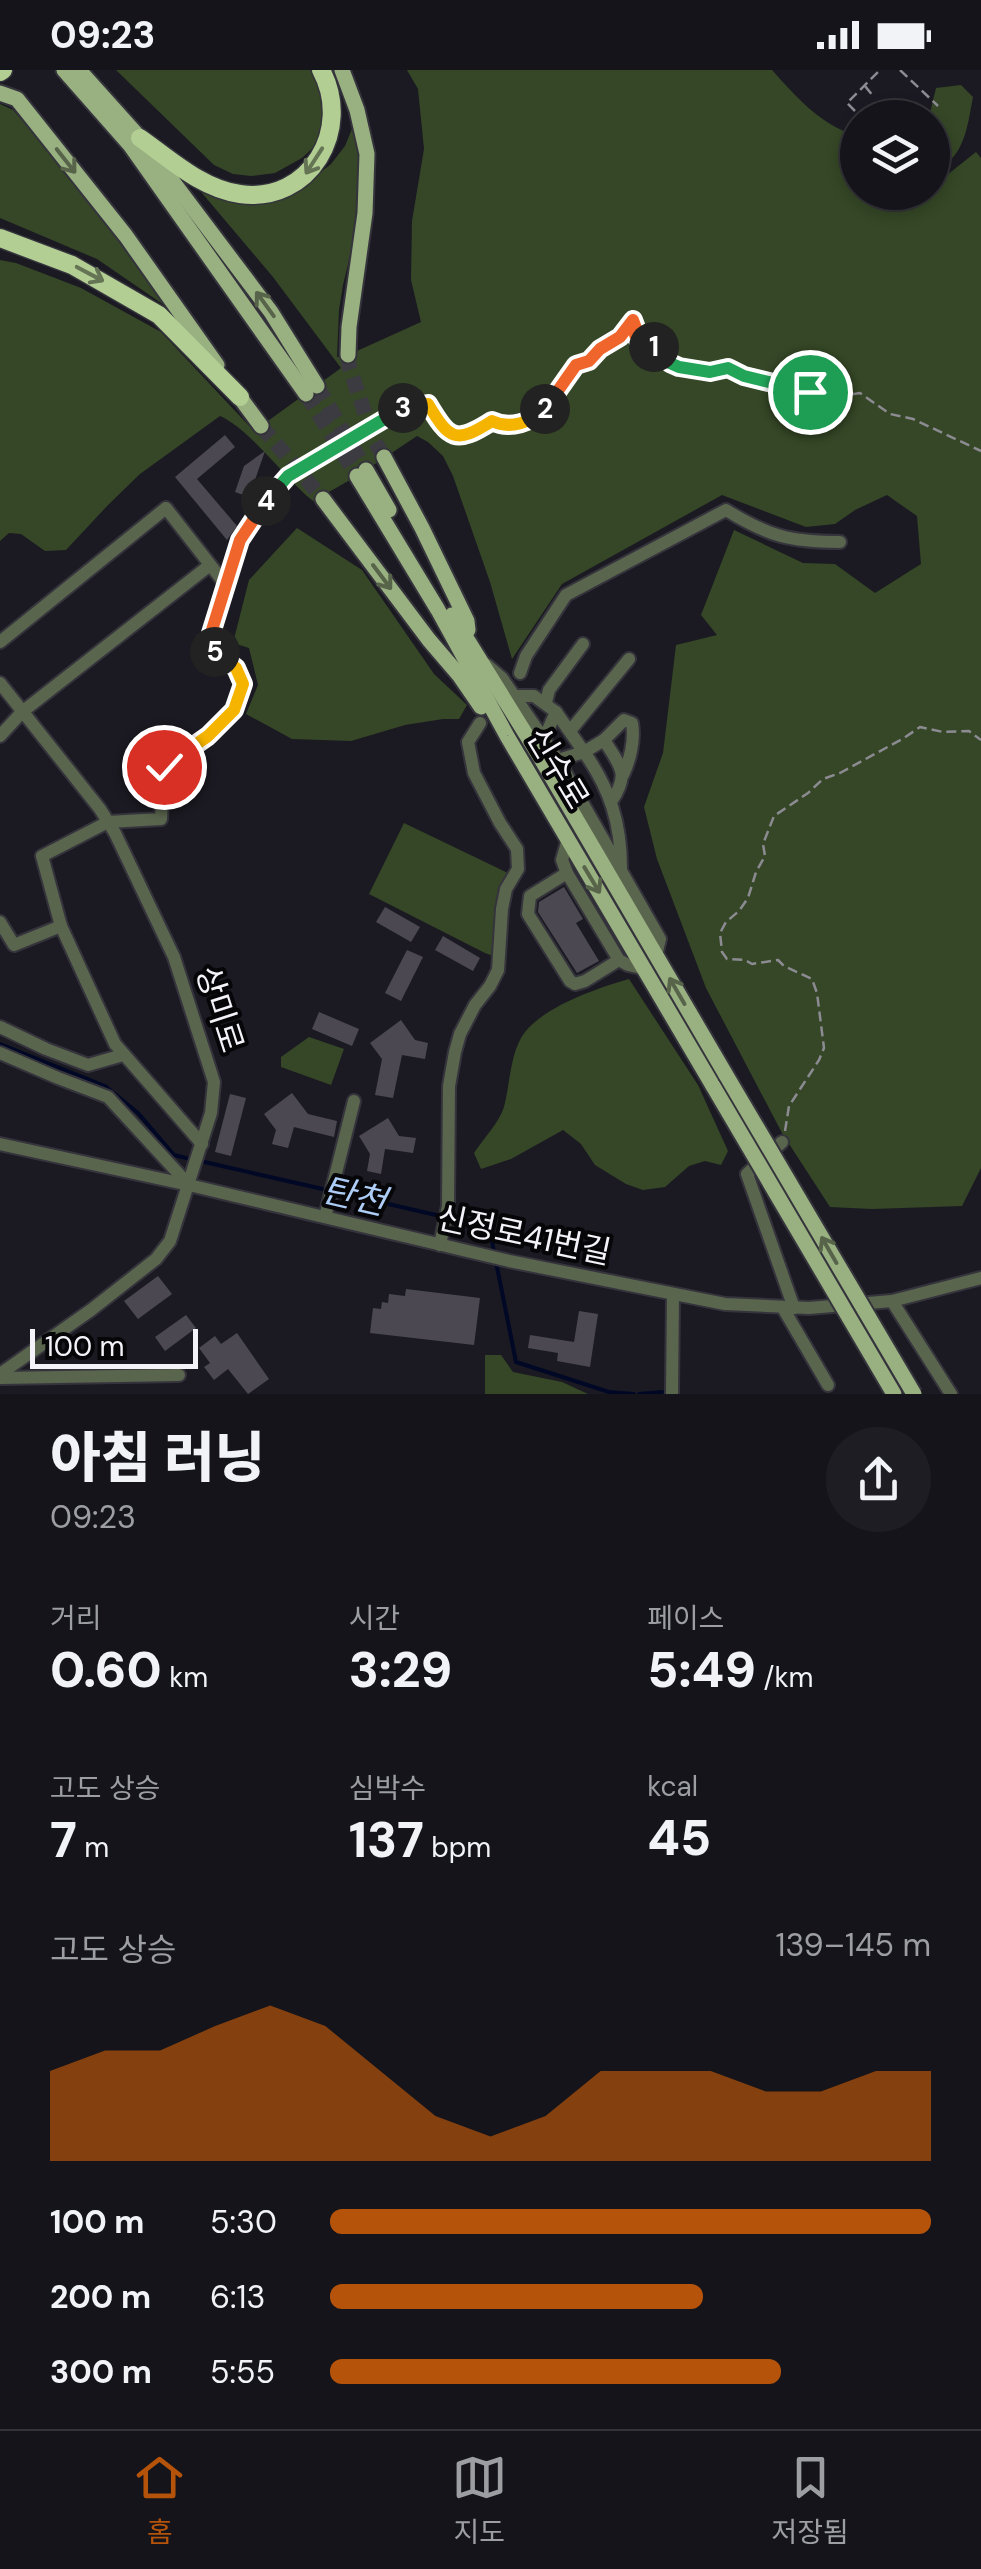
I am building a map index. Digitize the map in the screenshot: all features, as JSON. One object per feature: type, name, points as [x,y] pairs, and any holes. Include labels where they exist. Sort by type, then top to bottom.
[{"type":"highway","points":[[135,141],[195,177],[237,194],[265,196],[292,186],[308,174],[325,143],[332,104],[322,70]]},
{"type":"highway","points":[[0,238],[72,264],[160,315],[240,397]]},
{"type":"main road","points":[[64,70],[135,141]]},
{"type":"main road","points":[[79,70],[271,312],[311,390]]},
{"type":"main road","points":[[342,70],[367,154],[365,213],[348,356]]},
{"type":"main road","points":[[0,94],[17,99],[126,236],[261,426]]},
{"type":"main road","points":[[384,457],[460,607],[473,650]]},
{"type":"main road","name":"신수로","points":[[362,473],[540,757],[656,956],[720,1081],[646,969],[507,736],[362,473]]},
{"type":"main road","points":[[324,498],[429,640],[507,736]]},
{"type":"main road","points":[[720,1081],[894,1394]]},
{"type":"main road","points":[[720,1081],[914,1394]]},
{"type":"street","points":[[202,1144],[115,1044],[61,926],[42,856],[108,822],[161,819],[164,767],[208,736],[234,710],[243,684],[236,668],[207,646],[240,540],[270,494],[288,476],[400,408]]},
{"type":"street","points":[[0,642],[166,508],[226,585]]},
{"type":"street","points":[[520,673],[526,656],[566,596],[726,510],[776,536],[802,542],[840,542]]},
{"type":"street","points":[[0,736],[22,712],[210,565]]},
{"type":"street","points":[[544,739],[551,707],[549,690],[583,644]]},
{"type":"street","points":[[473,650],[502,678],[558,760],[660,939],[656,956]]},
{"type":"street","points":[[570,732],[630,659]]},
{"type":"street","name":"상미로","points":[[0,683],[108,822],[174,957],[214,1082],[202,1144],[170,1241],[156,1259],[0,1379]]},
{"type":"street","points":[[514,696],[534,696],[551,707],[584,752],[616,813],[621,871]]},
{"type":"street","points":[[558,760],[584,752],[604,740],[624,720],[630,720],[634,729],[628,764],[621,787],[611,802]]},
{"type":"street","points":[[440,1245],[448,1206],[448,1086],[455,1052],[475,1005],[498,970],[502,909],[506,889],[518,869],[517,849],[474,773],[468,742],[480,724]]},
{"type":"street","points":[[604,740],[623,774]]},
{"type":"street","points":[[568,839],[562,860],[567,873],[619,960],[646,969]]},
{"type":"street","points":[[567,873],[530,896],[528,914],[575,984],[619,960]]},
{"type":"street","points":[[0,922],[14,945],[61,926]]},
{"type":"street","points":[[0,1027],[88,1065],[123,1055]]},
{"type":"street","points":[[0,1052],[108,1096],[189,1185]]},
{"type":"street","points":[[325,1218],[354,1101]]},
{"type":"street","points":[[782,1142],[747,1174],[788,1308],[828,1386]]},
{"type":"street","name":"신정로41번길","points":[[0,1144],[475,1254],[725,1304],[788,1308],[892,1301],[981,1278]]},
{"type":"street","points":[[672,1295],[672,1394]]},
{"type":"street","points":[[892,1301],[951,1394]]},
{"type":"street","points":[[7,1394],[0,1379],[178,1375]]},
{"type":"path","points":[[849,100],[880,70]]},
{"type":"path","points":[[900,70],[932,100]]},
{"type":"path","points":[[865,86],[873,96]]},
{"type":"path","points":[[400,408],[428,404],[445,431],[458,436],[466,436],[492,421],[501,426],[526,422],[549,405],[576,365],[589,361],[620,337],[633,320],[639,341],[655,347],[679,367],[710,372],[728,368],[805,392],[832,386],[848,395],[860,392],[890,414],[913,419],[981,451]]},
{"type":"path","points":[[782,1142],[789,1106],[824,1048],[817,992],[812,979],[778,960],[752,964],[727,959],[722,952],[720,933],[748,898],[765,856],[763,844],[774,816],[823,779],[840,774],[920,726],[943,732],[969,731],[981,740]]},
{"type":"green space","points":[[116,70],[321,70],[332,100],[321,140],[302,158],[275,173],[233,174],[214,165]]},
{"type":"green space","points":[[407,70],[772,70],[800,100],[840,129],[840,210],[950,210],[950,173],[976,152],[981,158],[981,1168],[962,1206],[830,1207],[782,1133],[706,988],[657,859],[644,807],[663,753],[676,645],[717,635],[701,615],[734,530],[803,563],[835,564],[875,593],[921,564],[917,516],[887,495],[835,524],[806,527],[722,495],[562,584],[512,659],[453,476],[443,456],[417,436],[313,501],[243,432],[220,416],[140,474],[66,550],[45,551],[21,534],[9,533],[0,541],[0,260],[81,288],[161,332],[253,430],[341,368],[273,277],[202,193],[200,185],[237,197],[313,178],[345,146],[354,124],[366,142],[359,218],[339,310],[337,357],[348,355],[421,322],[411,280],[412,221],[424,149],[418,89]]},
{"type":"green space","points":[[961,85],[973,97],[965,134],[950,161],[950,100],[933,100],[936,88]]},
{"type":"green space","points":[[0,104],[13,110],[74,179],[167,307],[97,259],[0,218]]},
{"type":"green space","points":[[297,528],[362,570],[434,674],[467,705],[459,719],[405,725],[351,741],[292,739],[246,714],[258,685],[249,648],[233,643],[249,580]]},
{"type":"green space","points":[[404,823],[514,876],[499,958],[369,894]]},
{"type":"green space","points":[[629,979],[698,1085],[728,1151],[721,1165],[705,1161],[689,1166],[665,1187],[643,1190],[595,1165],[581,1144],[563,1130],[511,1159],[481,1169],[474,1153],[502,1113],[513,1058],[525,1032],[559,1006]]},
{"type":"green space","points":[[309,1037],[344,1049],[331,1085],[281,1067],[281,1057]]},
{"type":"green space","points":[[485,1355],[501,1355],[513,1372],[562,1382],[588,1394],[485,1394]]},
{"type":"building","points":[[225,435],[235,447],[197,479],[237,526],[227,540],[175,477]]},
{"type":"building","points":[[265,451],[249,497],[235,492],[244,466]]},
{"type":"building","points":[[564,887],[583,919],[576,923],[599,961],[577,973],[538,912],[539,902]]},
{"type":"building","points":[[385,907],[420,927],[411,942],[376,922]]},
{"type":"building","points":[[443,936],[480,958],[473,971],[435,950]]},
{"type":"building","points":[[407,950],[423,957],[401,1001],[385,993]]},
{"type":"building","points":[[319,1012],[359,1029],[352,1046],[312,1029]]},
{"type":"building","points":[[401,1020],[415,1040],[428,1043],[425,1059],[402,1055],[393,1098],[375,1095],[382,1059],[370,1043]]},
{"type":"building","points":[[292,1093],[308,1114],[337,1121],[334,1137],[294,1127],[288,1148],[272,1144],[276,1130],[264,1114]]},
{"type":"building","points":[[230,1094],[246,1098],[231,1156],[215,1152]]},
{"type":"building","points":[[388,1118],[399,1136],[416,1138],[413,1153],[385,1149],[381,1174],[367,1171],[370,1154],[359,1136]]},
{"type":"building","points":[[158,1276],[172,1294],[138,1319],[124,1301]]},
{"type":"building","points":[[406,1289],[480,1298],[474,1345],[370,1333],[373,1308],[381,1309],[382,1302],[388,1303],[389,1294],[405,1296]]},
{"type":"building","points":[[579,1311],[598,1314],[590,1367],[557,1361],[558,1353],[528,1348],[530,1335],[574,1342]]},
{"type":"building","points":[[186,1315],[196,1328],[165,1351],[155,1337]]},
{"type":"building","points":[[237,1333],[269,1379],[248,1394],[228,1369],[214,1380],[204,1367],[210,1363],[199,1348],[215,1336],[221,1344]]},
{"type":"waterway","name":"탄천","points":[[0,1044],[105,1086],[138,1113],[174,1155],[190,1159]]},
{"type":"waterway","name":"탄천","points":[[200,1161],[327,1190]]},
{"type":"waterway","name":"탄천","points":[[336,1192],[484,1226],[494,1252]]},
{"type":"waterway","name":"탄천","points":[[496,1262],[516,1362],[609,1392],[634,1394]]},
{"type":"waterway","name":"탄천","points":[[639,1394],[662,1392]]},
{"type":"tunnel","points":[[348,355],[374,440],[384,457]]},
{"type":"tunnel","points":[[317,386],[366,470]]},
{"type":"tunnel","points":[[306,394],[357,476]]},
{"type":"tunnel","points":[[261,426],[323,499]]},
{"type":"route","points":[[164,767],[208,736],[234,710],[243,684],[236,668],[207,646],[240,540],[270,494],[288,476],[400,408],[428,404],[445,431],[458,436],[466,436],[492,421],[501,426],[526,422],[549,405],[576,365],[589,361],[620,337],[633,320],[639,341],[655,347],[679,367],[710,372],[728,368],[744,376],[810,392]]}]
